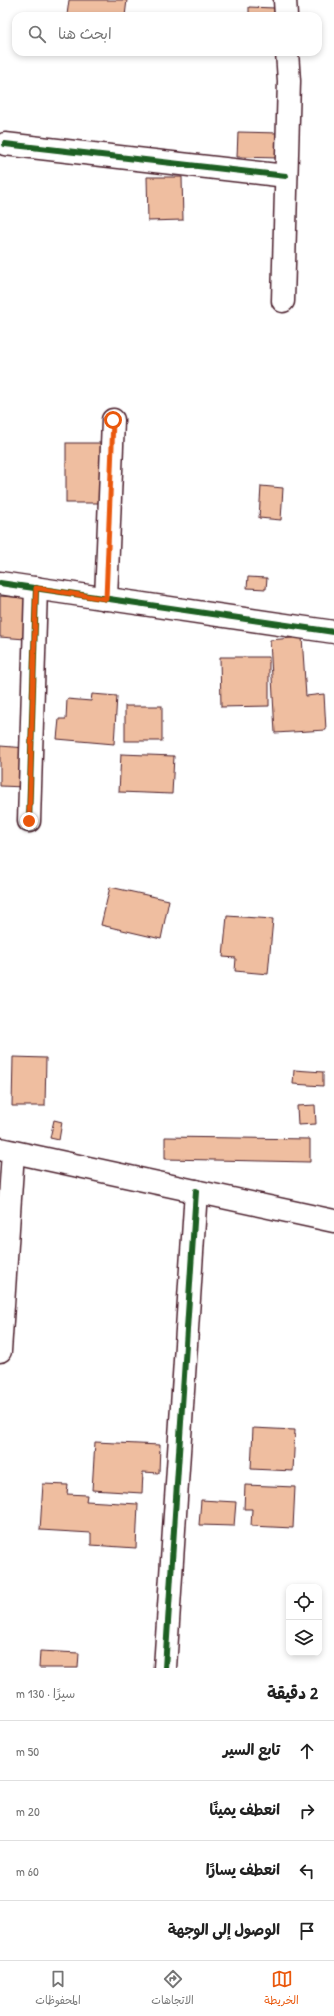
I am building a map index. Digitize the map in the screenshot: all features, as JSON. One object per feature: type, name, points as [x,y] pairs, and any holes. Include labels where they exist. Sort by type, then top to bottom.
[{"type":"street","points":[[285,0],[286,12]]},
{"type":"street","points":[[283,301],[287,56]]},
{"type":"street","points":[[5,144],[286,176]]},
{"type":"street","points":[[106,599],[113,420]]},
{"type":"street","points":[[0,583],[334,632]]},
{"type":"street","points":[[29,821],[36,588]]},
{"type":"street","points":[[0,1351],[7,1150],[334,1221]]},
{"type":"street","points":[[165,1668],[196,1191]]},
{"type":"building","points":[[69,0],[127,0],[126,12],[67,12]]},
{"type":"building","points":[[249,7],[275,8],[275,12],[249,12]]},
{"type":"building","points":[[238,132],[279,133],[279,158],[237,157]]},
{"type":"building","points":[[147,177],[182,177],[183,220],[148,221]]},
{"type":"building","points":[[66,443],[104,443],[104,503],[66,503]]},
{"type":"building","points":[[261,486],[283,488],[281,520],[259,518]]},
{"type":"building","points":[[248,577],[267,578],[266,589],[247,588]]},
{"type":"building","points":[[0,596],[28,598],[25,639],[0,637]]},
{"type":"building","points":[[302,637],[306,696],[324,694],[326,730],[275,733],[270,640]]},
{"type":"building","points":[[220,657],[269,657],[269,706],[221,707]]},
{"type":"building","points":[[92,694],[117,696],[114,744],[57,739],[59,719],[66,719],[67,699],[91,701]]},
{"type":"building","points":[[125,706],[162,706],[162,741],[125,741]]},
{"type":"building","points":[[0,746],[27,748],[25,787],[0,786]]},
{"type":"building","points":[[121,754],[174,756],[172,794],[119,792]]},
{"type":"building","points":[[110,887],[169,900],[161,939],[101,925]]},
{"type":"building","points":[[227,916],[273,919],[268,974],[235,971],[236,958],[223,957]]},
{"type":"building","points":[[13,1057],[46,1058],[45,1106],[12,1106]]},
{"type":"building","points":[[294,1070],[323,1072],[323,1086],[293,1084]]},
{"type":"building","points":[[315,1105],[316,1124],[298,1125],[297,1106]]},
{"type":"building","points":[[54,1120],[62,1122],[59,1140],[50,1138]]},
{"type":"building","points":[[165,1137],[310,1139],[310,1162],[165,1159]]},
{"type":"building","points":[[253,1428],[295,1430],[293,1471],[251,1469]]},
{"type":"building","points":[[95,1442],[160,1445],[159,1473],[143,1472],[142,1493],[92,1490]]},
{"type":"building","points":[[43,1484],[68,1485],[67,1494],[87,1495],[86,1501],[138,1504],[136,1548],[91,1545],[91,1533],[40,1530]]},
{"type":"building","points":[[245,1485],[295,1487],[293,1528],[251,1526],[252,1509],[244,1509]]},
{"type":"building","points":[[201,1500],[236,1502],[234,1526],[199,1525]]},
{"type":"building","points":[[40,1651],[79,1653],[78,1668],[39,1668]]},
{"type":"cycle path","points":[[5,144],[286,176]]},
{"type":"cycle path","points":[[0,583],[334,632]]},
{"type":"cycle path","points":[[29,821],[36,588]]},
{"type":"cycle path","points":[[165,1668],[196,1191]]},
{"type":"route","points":[[29,821],[36,588],[106,599],[113,420]]}]
